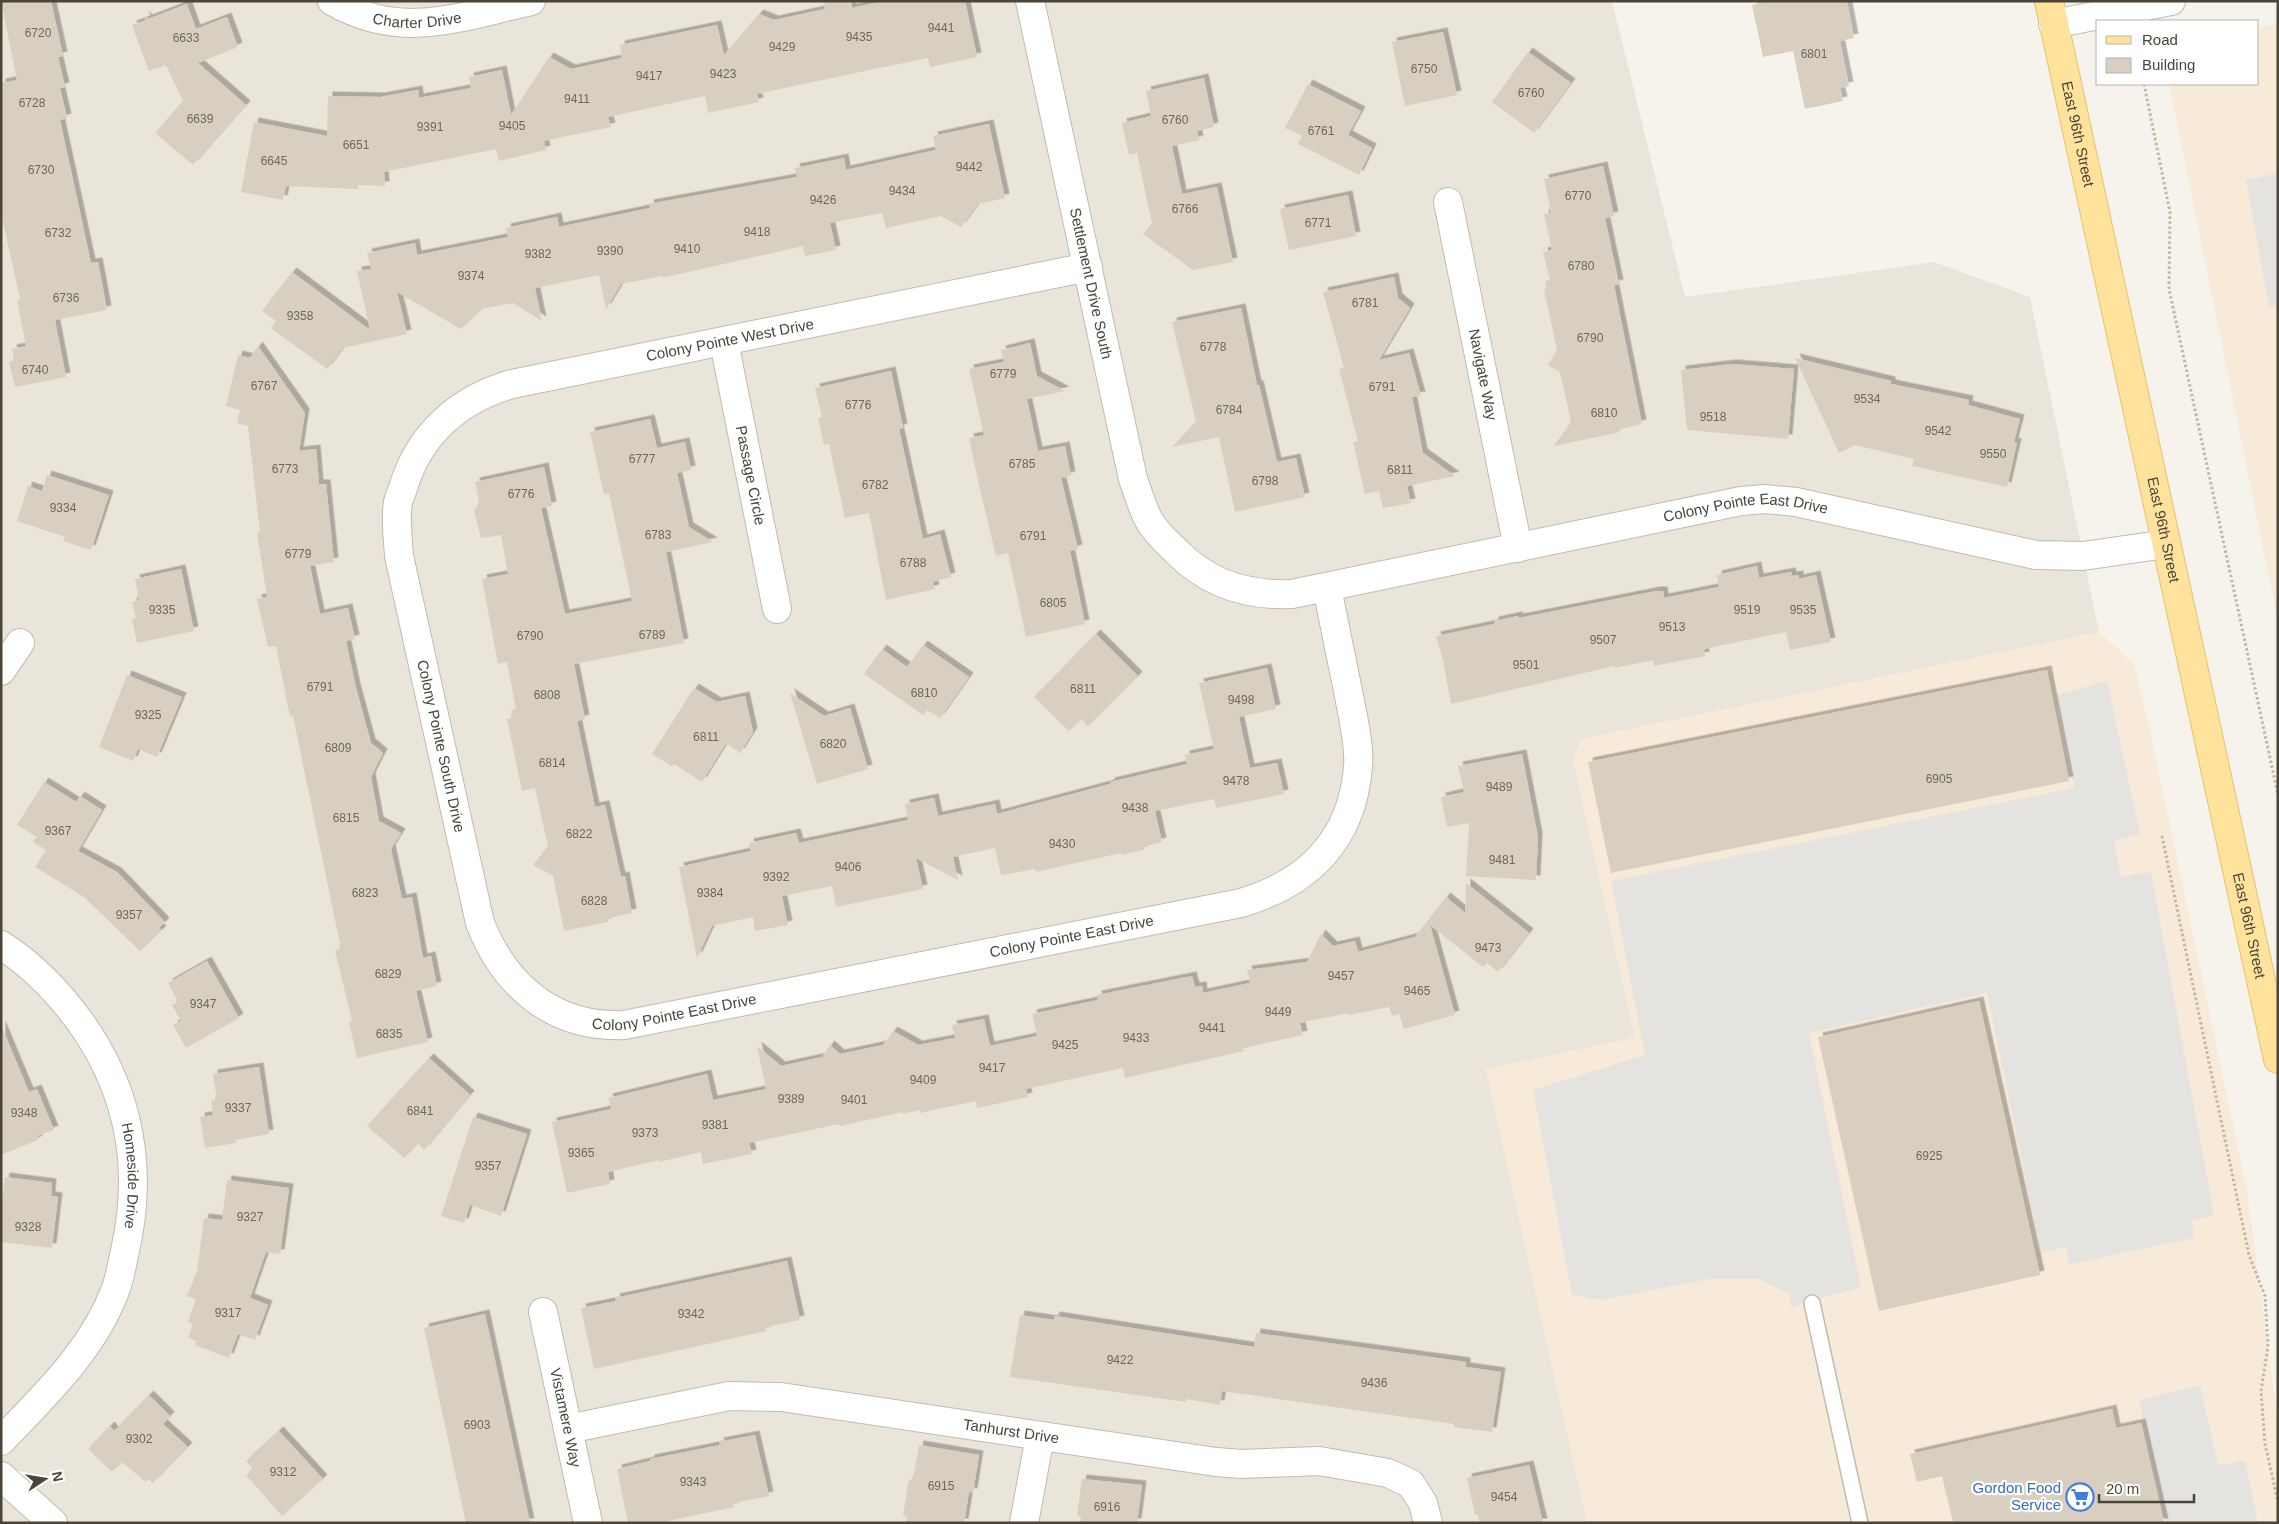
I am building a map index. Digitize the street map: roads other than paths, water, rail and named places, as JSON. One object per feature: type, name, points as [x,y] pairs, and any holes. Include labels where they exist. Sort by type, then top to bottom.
[{"type":"main road","name":"East 96th Street","points":[[2051,12],[2278,1059]]},
{"type":"street","name":"Charter Drive","points":[[332,1],[362,16],[401,24],[422,24],[531,1]]},
{"type":"street","name":"Settlement Drive South","points":[[1030,1],[1133,479],[1150,522],[1169,546],[1178,553]]},
{"type":"street","points":[[2051,12],[2171,1]]},
{"type":"street","name":"Navigate Way","points":[[1448,202],[1518,548]]},
{"type":"street","name":"Colony Pointe West Drive","points":[[407,474],[420,447],[432,431],[452,412],[476,397],[494,390],[1088,267]]},
{"type":"street","name":"Passage Circle","points":[[724,342],[777,610]]},
{"type":"street","name":"Colony Pointe South Drive","points":[[407,474],[398,502],[396,529],[399,556],[480,923],[490,946],[513,981],[537,1002]]},
{"type":"street","name":"Colony Pointe East Drive","points":[[1178,553],[1204,575],[1217,582],[1248,591],[1285,594],[1327,588],[1741,501],[1765,499],[1796,502],[2036,555],[2083,556],[2166,544]]},
{"type":"street","name":"Colony Pointe East Drive","points":[[537,1002],[585,1022],[614,1025],[643,1022],[1231,905],[1262,897],[1281,888],[1309,870],[1331,846],[1349,814],[1358,768],[1356,732],[1327,588]]},
{"type":"street","points":[[1,670],[20,643]]},
{"type":"street","name":"Homeside Drive","points":[[1,946],[26,962],[47,982],[85,1026],[107,1064],[123,1106],[131,1148],[133,1207],[130,1236],[120,1274],[114,1292],[93,1332],[69,1368],[1,1441]]},
{"type":"street","name":"Vistamere Way","points":[[544,1312],[588,1523]]},
{"type":"street","name":"Tanhurst Drive","points":[[568,1429],[729,1396],[763,1395],[1216,1462],[1240,1464],[1319,1461],[1388,1473],[1411,1484],[1423,1503],[1428,1523]]},
{"type":"street","points":[[1024,1523],[1040,1436]]},
{"type":"street","points":[[1,1476],[53,1523]]},
{"type":"lane","points":[[1812,1303],[1860,1523]]},
{"type":"place","name":"Gordon Food Service","points":[[2080,1497]]}]
